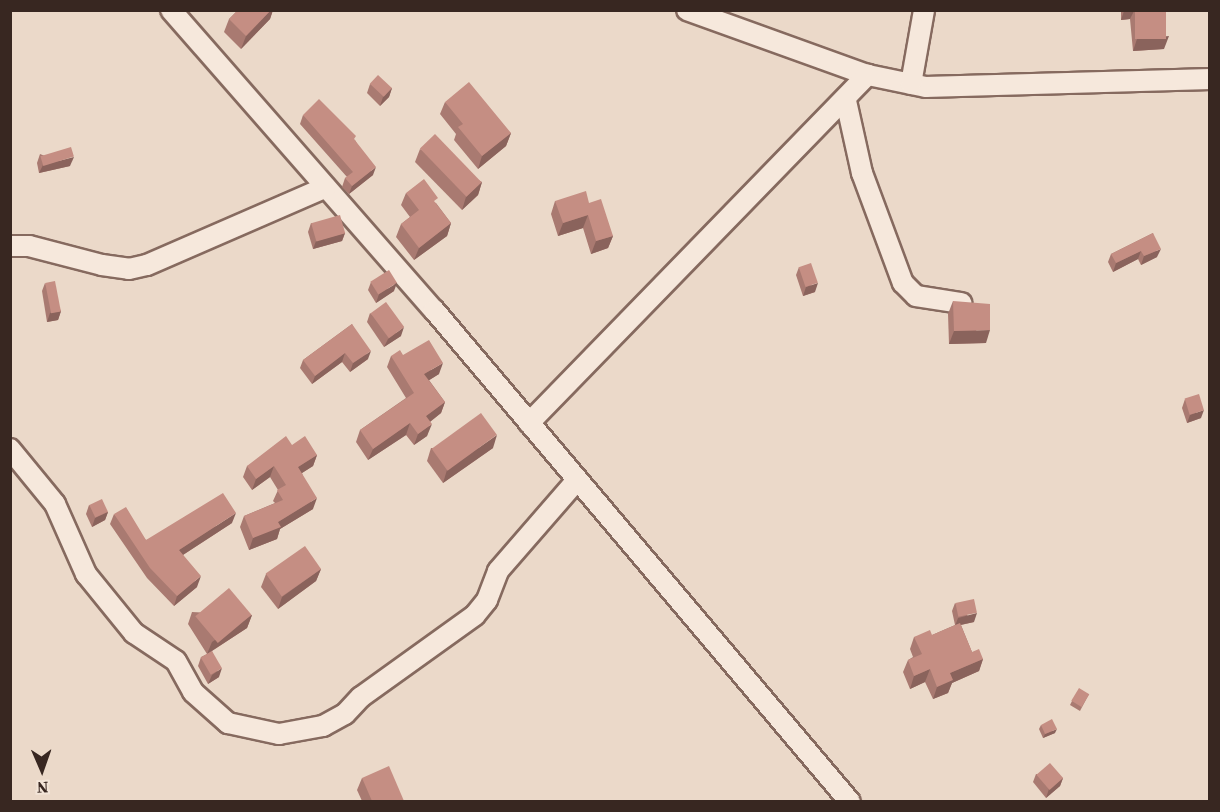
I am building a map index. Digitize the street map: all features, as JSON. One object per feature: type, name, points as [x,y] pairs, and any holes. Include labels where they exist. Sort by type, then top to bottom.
[{"type":"street","points":[[171,10],[578,480],[850,801]]},
{"type":"street","points":[[687,10],[868,75],[911,84],[1014,87],[1209,79]]},
{"type":"street","points":[[911,84],[924,10]]},
{"type":"street","points":[[529,423],[846,101],[868,75]]},
{"type":"street","points":[[846,101],[862,173],[903,283],[916,296],[961,303]]},
{"type":"street","points":[[10,246],[29,246],[111,266],[147,266],[326,187]]},
{"type":"street","points":[[10,449],[55,504],[86,574],[134,633],[176,661],[193,692],[228,723],[279,734],[323,726],[345,714],[361,697],[475,615],[487,600],[498,571],[578,480]]},
{"type":"building","points":[[238,10],[271,10],[246,36],[229,19]]},
{"type":"building","points":[[1135,10],[1166,10],[1166,39],[1135,39]]},
{"type":"building","points":[[378,75],[392,88],[384,97],[370,84]]},
{"type":"building","points":[[469,82],[511,133],[482,156],[458,127],[463,124],[445,102]]},
{"type":"building","points":[[319,99],[356,136],[354,139],[376,167],[352,186],[345,178],[353,172],[303,115]]},
{"type":"building","points":[[435,134],[482,182],[466,197],[420,149]]},
{"type":"building","points":[[71,147],[74,157],[43,166],[40,156]]},
{"type":"building","points":[[424,179],[438,198],[434,201],[451,223],[419,248],[401,224],[419,210],[406,193]]},
{"type":"building","points":[[586,191],[589,203],[601,199],[613,236],[596,241],[588,215],[563,223],[555,201]]},
{"type":"building","points":[[340,215],[345,233],[316,242],[311,223]]},
{"type":"building","points":[[1153,233],[1161,249],[1144,256],[1141,251],[1116,263],[1111,254]]},
{"type":"building","points":[[811,263],[818,283],[806,287],[799,267]]},
{"type":"building","points":[[389,270],[397,283],[378,294],[370,282]]},
{"type":"building","points":[[55,281],[61,311],[51,313],[45,283]]},
{"type":"building","points":[[953,301],[990,304],[990,330],[954,331]]},
{"type":"building","points":[[386,302],[404,327],[389,338],[371,313]]},
{"type":"building","points":[[352,324],[371,351],[353,363],[345,353],[315,376],[303,360]]},
{"type":"building","points":[[429,340],[443,363],[424,374],[445,402],[426,416],[432,424],[418,434],[410,423],[373,449],[360,430],[414,393],[391,356],[400,350],[403,355]]},
{"type":"building","points":[[1199,394],[1204,410],[1190,415],[1185,398]]},
{"type":"building","points":[[481,413],[497,435],[448,471],[432,449]]},
{"type":"building","points":[[286,436],[292,445],[305,436],[317,455],[298,467],[317,498],[278,522],[281,527],[253,538],[244,516],[283,500],[277,490],[286,485],[274,466],[256,479],[247,466]]},
{"type":"building","points":[[223,493],[236,513],[179,550],[201,576],[177,596],[150,568],[114,514],[126,507],[146,540]]},
{"type":"building","points":[[102,499],[108,512],[95,518],[89,505]]},
{"type":"building","points":[[305,546],[321,569],[282,596],[266,574]]},
{"type":"building","points":[[229,588],[251,615],[218,643],[195,616]]},
{"type":"building","points":[[974,599],[977,613],[958,617],[955,603]]},
{"type":"building","points":[[960,623],[972,652],[979,649],[983,659],[950,673],[953,680],[937,687],[930,669],[914,676],[908,660],[922,654],[914,637],[930,630],[932,635]]},
{"type":"building","points":[[212,651],[222,668],[211,675],[201,658]]},
{"type":"building","points":[[1079,688],[1089,694],[1082,707],[1071,701]]},
{"type":"building","points":[[1052,719],[1057,729],[1045,734],[1041,725]]},
{"type":"building","points":[[1050,763],[1063,778],[1050,790],[1036,775]]},
{"type":"building","points":[[389,766],[404,801],[372,801],[362,778]]}]
